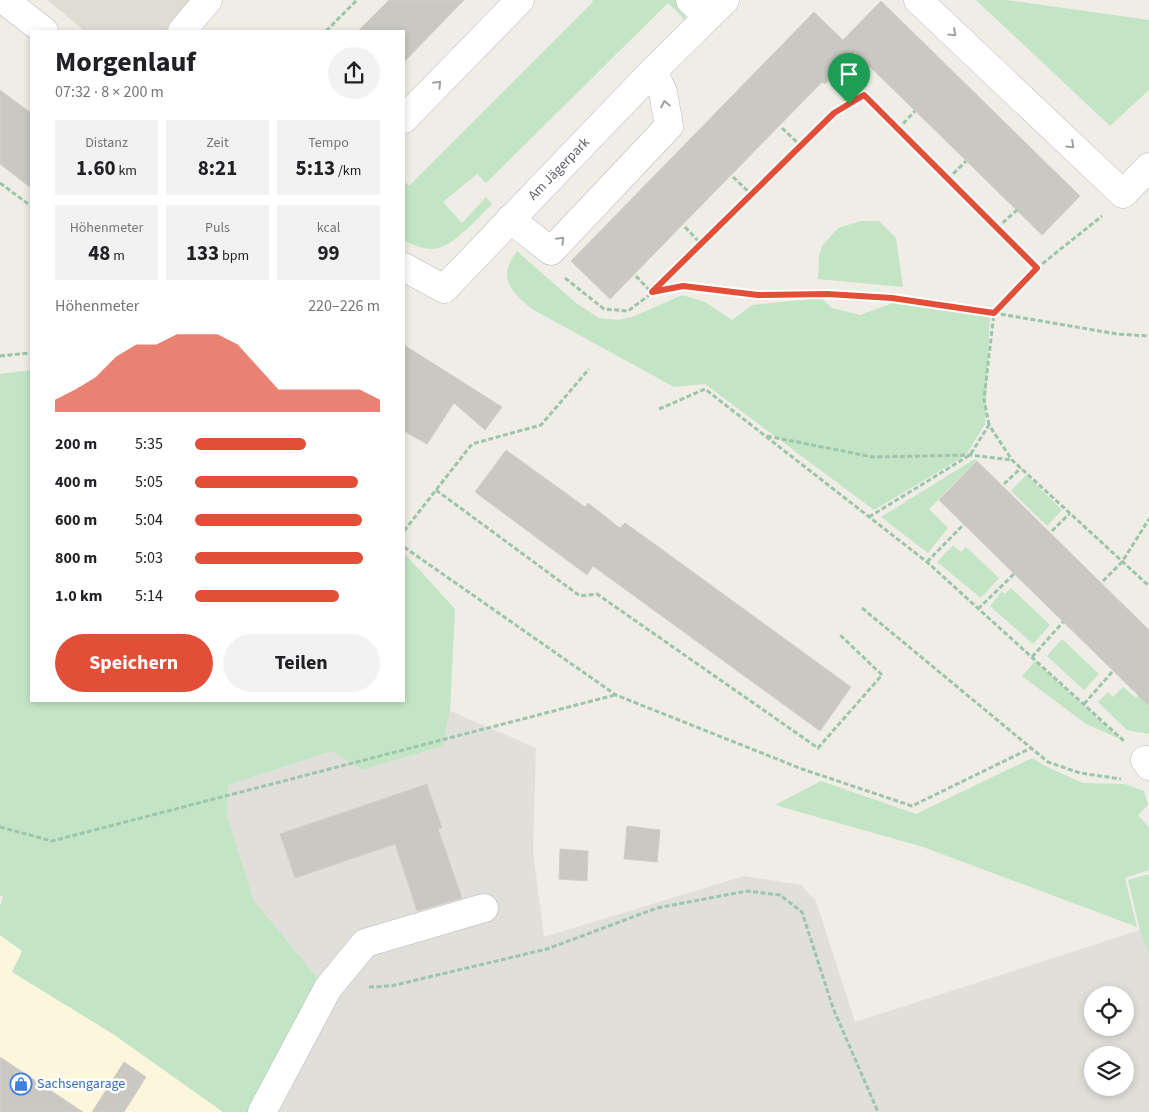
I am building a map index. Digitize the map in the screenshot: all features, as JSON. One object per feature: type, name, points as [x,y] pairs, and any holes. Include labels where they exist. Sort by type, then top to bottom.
[{"type":"street","points":[[4,0],[43,30]]},
{"type":"street","points":[[183,30],[208,0]]},
{"type":"street","points":[[405,118],[520,0]]},
{"type":"street","points":[[918,0],[1123,194],[1149,167]]},
{"type":"street","name":"Am Jägerpark","points":[[405,268],[444,289],[653,71],[708,6]]},
{"type":"street","points":[[510,219],[552,251],[669,126],[663,92],[653,71]]},
{"type":"street","points":[[262,1112],[328,988],[365,943],[484,908]]},
{"type":"path","points":[[327,30],[357,0]]},
{"type":"path","points":[[830,80],[849,104]]},
{"type":"path","points":[[560,275],[604,309],[628,311],[652,292],[702,245],[834,113],[864,95],[1037,268]]},
{"type":"path","points":[[898,130],[915,111]]},
{"type":"path","points":[[782,128],[801,146]]},
{"type":"path","points":[[948,179],[966,161]]},
{"type":"path","points":[[733,177],[752,196]]},
{"type":"path","points":[[0,182],[30,205]]},
{"type":"path","points":[[1123,194],[1105,213],[1037,268],[994,313],[984,399],[989,425],[1012,460],[1149,586]]},
{"type":"path","points":[[997,228],[1017,210]]},
{"type":"path","points":[[685,227],[702,245]]},
{"type":"path","points":[[636,276],[652,292]]},
{"type":"path","points":[[652,292],[683,286],[758,295],[827,294],[892,298],[1116,334],[1149,336]]},
{"type":"path","points":[[0,356],[30,353]]},
{"type":"path","points":[[405,530],[472,444],[541,425],[589,369]]},
{"type":"path","points":[[659,409],[705,389],[927,562],[1147,763]]},
{"type":"path","points":[[870,517],[970,455],[989,425]]},
{"type":"path","points":[[766,436],[873,456],[970,455],[1012,460]]},
{"type":"path","points":[[1004,484],[1021,468]]},
{"type":"path","points":[[436,490],[580,596],[597,594],[818,748],[882,675],[839,634]]},
{"type":"path","points":[[1052,531],[1070,514]]},
{"type":"path","points":[[1103,581],[1122,562],[1149,519]]},
{"type":"path","points":[[927,562],[964,524]]},
{"type":"path","points":[[405,548],[616,695],[802,769],[912,806],[1031,748]]},
{"type":"path","points":[[978,608],[1014,574]]},
{"type":"path","points":[[862,608],[1048,762],[1080,773],[1123,779]]},
{"type":"path","points":[[1032,657],[1063,622]]},
{"type":"path","points":[[1084,704],[1113,671]]},
{"type":"path","points":[[0,827],[52,841],[616,695]]},
{"type":"path","points":[[328,988],[391,986],[547,949],[657,908],[747,891],[780,895],[802,912],[833,1008],[878,1112]]},
{"type":"shaded area","points":[[47,0],[218,0],[191,30],[84,30]]},
{"type":"shaded area","points":[[450,711],[536,748],[533,851],[544,937],[744,876],[801,885],[816,901],[855,1022],[1140,930],[1149,955],[1149,1112],[274,1112],[321,982],[254,901],[227,815],[228,785],[332,751],[362,770],[443,746]]},
{"type":"shaded area","points":[[0,935],[22,951],[12,972],[113,1034],[223,1112],[0,1112]]},
{"type":"green space","points":[[592,0],[677,0],[686,10],[685,20],[668,3],[486,183],[477,174],[443,202],[462,223],[486,197],[492,204],[454,240],[441,247],[432,249],[417,246],[405,240],[405,182],[409,186],[593,2]]},
{"type":"green space","points":[[976,0],[1007,0],[1149,20],[1149,90],[1110,126]]},
{"type":"green space","points":[[861,221],[879,221],[896,238],[903,287],[818,279],[819,256],[822,246],[838,228]]},
{"type":"green space","points":[[517,251],[576,303],[599,318],[618,320],[635,316],[682,295],[705,302],[732,320],[752,305],[821,298],[832,308],[860,315],[896,302],[990,315],[985,424],[966,455],[874,510],[705,384],[674,387],[532,309],[512,290],[507,276],[511,260]]},
{"type":"green space","points":[[30,370],[30,702],[405,702],[405,554],[455,609],[450,711],[443,746],[362,770],[332,751],[228,785],[227,815],[254,901],[321,982],[249,1112],[223,1112],[113,1034],[12,972],[22,951],[0,935],[0,906],[3,897],[0,895],[0,374]]},
{"type":"green space","points":[[973,460],[977,460],[929,509],[948,528],[928,553],[881,517]]},
{"type":"green space","points":[[1026,475],[1062,510],[1047,526],[1011,491]]},
{"type":"green space","points":[[953,545],[961,552],[966,547],[999,578],[981,598],[937,562]]},
{"type":"green space","points":[[1011,588],[1050,625],[1033,644],[990,606],[1002,591],[1005,594]]},
{"type":"green space","points":[[1062,639],[1099,674],[1084,690],[1047,656]]},
{"type":"green space","points":[[1035,661],[1120,739],[1086,724],[1022,676]]},
{"type":"green space","points":[[1149,686],[1149,734],[1127,730],[1098,702],[1108,692],[1113,697],[1123,687],[1136,698]]},
{"type":"green space","points":[[1032,758],[1083,783],[1125,784],[1144,791],[1148,805],[1138,815],[1149,827],[1149,870],[1125,878],[1137,927],[923,847],[775,805],[821,781],[916,814]]},
{"type":"green space","points":[[1149,874],[1149,955],[1140,930],[1128,880]]},
{"type":"building","points":[[389,0],[464,0],[405,61],[405,30],[359,30]]},
{"type":"building","points":[[881,1],[1080,196],[1042,235],[855,52],[825,84],[822,82],[610,299],[571,261],[814,12],[843,40]]},
{"type":"building","points":[[0,90],[30,112],[30,187],[0,164]]},
{"type":"building","points":[[405,346],[502,407],[485,430],[454,403],[427,444],[405,432]]},
{"type":"building","points":[[506,450],[585,507],[588,503],[620,528],[625,523],[851,687],[820,731],[593,566],[587,575],[475,492]]},
{"type":"building","points":[[977,461],[1149,630],[1149,706],[939,500]]},
{"type":"building","points":[[427,784],[442,828],[438,829],[462,898],[417,911],[395,844],[295,878],[280,834]]},
{"type":"building","points":[[627,826],[660,830],[657,862],[624,859]]},
{"type":"building","points":[[560,849],[588,851],[587,881],[559,879]]},
{"type":"building","name":"Sachsengarage","points":[[0,1057],[83,1112],[0,1112]]},
{"type":"building","points":[[124,1062],[146,1077],[124,1112],[92,1112]]},
{"type":"place","name":"Sachsengarage","points":[[21,1084]]},
{"type":"route","points":[[864,95],[1037,268],[994,313],[892,298],[827,294],[758,295],[683,286],[652,292],[702,245],[834,113],[849,104],[864,95]]}]
